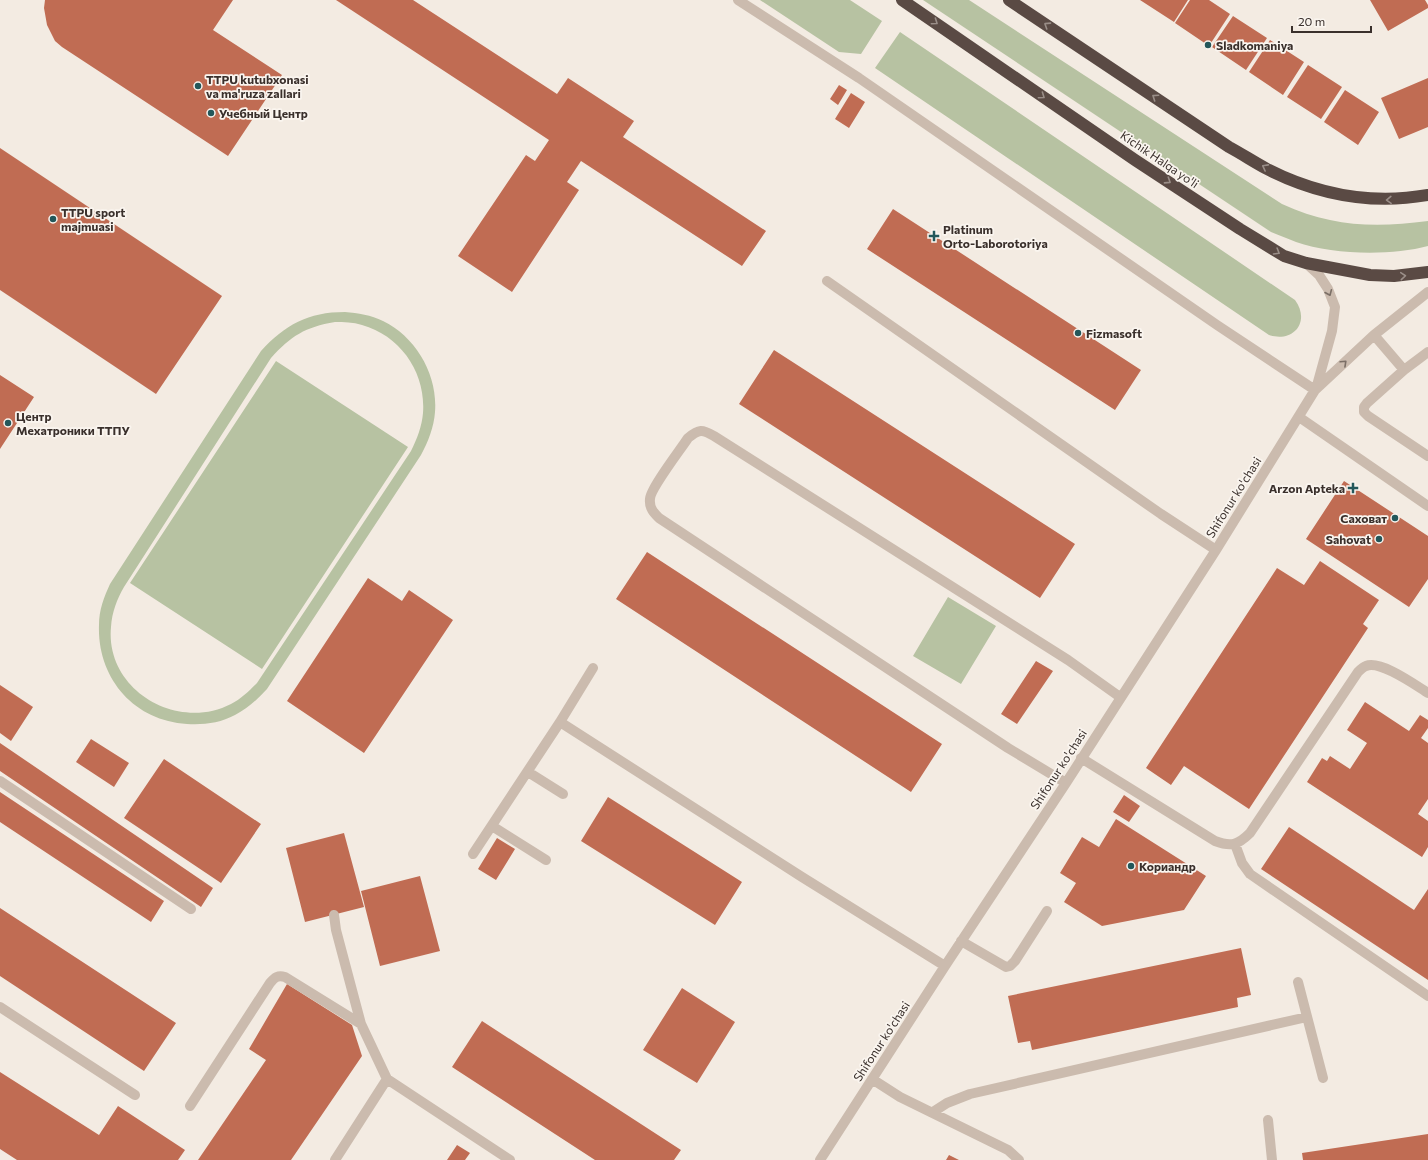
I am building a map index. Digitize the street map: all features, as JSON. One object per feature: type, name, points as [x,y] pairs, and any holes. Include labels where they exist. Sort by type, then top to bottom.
[{"type":"highway","name":"Kichik Halqa yo'li","points":[[902,0],[1135,160],[1284,256],[1306,263],[1342,271],[1383,276],[1406,276],[1428,272]]},
{"type":"highway","points":[[1009,0],[1229,147],[1268,169],[1312,187],[1351,197],[1371,200],[1392,200],[1428,195]]},
{"type":"street","points":[[738,0],[903,108],[1315,390]]},
{"type":"street","name":"Shifonur ko'chasi","points":[[820,1160],[1216,550],[1315,390],[1332,331],[1335,307],[1328,289],[1319,275],[1306,263]]},
{"type":"street","points":[[827,281],[1216,550]]},
{"type":"street","name":"Shifonur ko'chasi","points":[[1315,390],[1374,335],[1428,292]]},
{"type":"street","points":[[1374,335],[1404,370]]},
{"type":"street","points":[[1428,352],[1404,370],[1364,406],[1364,412],[1368,416],[1428,456]]},
{"type":"street","points":[[1299,417],[1428,506]]},
{"type":"street","points":[[1066,783],[1008,748],[660,518],[651,509],[650,499],[653,489],[688,438],[695,432],[705,431],[1061,656],[1120,697]]},
{"type":"street","points":[[1081,758],[1215,841],[1226,845],[1235,844],[1250,834],[1358,672],[1366,666],[1378,666],[1388,670],[1428,693]]},
{"type":"street","points":[[473,854],[528,772],[593,668]]},
{"type":"street","points":[[560,722],[802,877],[945,966]]},
{"type":"street","points":[[528,772],[563,794]]},
{"type":"street","points":[[0,781],[191,909]]},
{"type":"street","points":[[492,826],[546,860]]},
{"type":"street","points":[[1235,844],[1242,863],[1250,874],[1428,996]]},
{"type":"street","points":[[961,941],[1006,967],[1010,966],[1015,961],[1047,911]]},
{"type":"street","points":[[334,914],[336,930],[361,1024],[387,1079],[510,1160]]},
{"type":"street","points":[[190,1106],[274,978],[280,976],[285,977],[361,1024]]},
{"type":"street","points":[[1298,982],[1323,1078]]},
{"type":"street","points":[[0,1007],[135,1095]]},
{"type":"street","points":[[933,1112],[947,1102],[970,1094],[1307,1017]]},
{"type":"street","points":[[335,1160],[387,1079]]},
{"type":"street","points":[[872,1079],[900,1097],[1008,1150],[1019,1160]]},
{"type":"street","points":[[1268,1120],[1272,1160]]},
{"type":"green space","points":[[760,0],[850,0],[882,21],[861,54],[839,52]]},
{"type":"green space","points":[[923,0],[969,0],[1282,204],[1300,212],[1318,217],[1354,224],[1390,225],[1428,221],[1428,246],[1380,253],[1344,252],[1327,250],[1296,242],[1271,232]]},
{"type":"green space","points":[[900,32],[1295,300],[1301,316],[1297,329],[1285,336],[1278,337],[1269,335],[875,68]]},
{"type":"green space","points":[[332,313],[355,313],[383,321],[395,328],[415,347],[429,371],[435,398],[433,423],[426,445],[421,455],[267,689],[260,696],[239,713],[224,720],[212,723],[187,724],[168,721],[151,715],[135,705],[122,693],[112,679],[104,662],[100,644],[99,619],[102,604],[110,584],[261,351],[288,327],[308,317]],"holes":[[[335,322],[352,323],[376,330],[399,347],[408,358],[415,370],[423,398],[422,423],[411,451],[257,683],[251,689],[231,704],[210,711],[189,713],[168,709],[148,700],[132,686],[120,670],[112,650],[112,616],[121,592],[271,358],[285,344],[299,334],[315,327]]]},
{"type":"green space","points":[[276,361],[408,447],[262,669],[130,583]]},
{"type":"green space","points":[[948,597],[996,626],[961,684],[913,656]]},
{"type":"building","name":"TTPU kutubxonasi va ma'ruza zallari","points":[[45,0],[233,0],[213,30],[282,75],[228,156],[62,47],[55,41],[47,25],[44,8]]},
{"type":"building","points":[[336,0],[413,0],[557,94],[568,78],[634,121],[623,137],[766,231],[742,266],[581,161],[567,182],[579,190],[512,292],[458,256],[526,155],[535,161],[549,140]]},
{"type":"building","points":[[1140,0],[1188,0],[1174,22]]},
{"type":"building","points":[[1190,0],[1209,0],[1230,14],[1209,46],[1175,23]]},
{"type":"building","points":[[1370,0],[1425,0],[1428,8],[1388,31]]},
{"type":"building","points":[[1233,16],[1267,38],[1246,70],[1212,47]]},
{"type":"building","points":[[1270,40],[1304,62],[1283,95],[1249,72]]},
{"type":"building","points":[[1308,65],[1342,87],[1321,119],[1287,97]]},
{"type":"building","points":[[1428,78],[1428,127],[1399,139],[1381,98]]},
{"type":"building","points":[[839,85],[847,90],[838,105],[830,99]]},
{"type":"building","points":[[1345,90],[1379,112],[1358,145],[1324,122]]},
{"type":"building","points":[[851,93],[865,102],[849,128],[835,119]]},
{"type":"building","name":"TTPU sport majmuasi","points":[[0,148],[222,296],[156,394],[0,290]]},
{"type":"building","points":[[893,209],[1141,370],[1115,410],[867,249]]},
{"type":"building","points":[[774,350],[1075,544],[1040,598],[739,404]]},
{"type":"building","name":"Центр Мехатроники ТТПУ","points":[[0,375],[34,397],[0,449]]},
{"type":"building","points":[[1344,481],[1428,536],[1428,579],[1409,607],[1306,539]]},
{"type":"building","points":[[647,552],[942,744],[911,792],[616,599]]},
{"type":"building","points":[[1320,561],[1379,600],[1363,624],[1368,628],[1249,809],[1184,766],[1171,785],[1146,768],[1277,568],[1304,585]]},
{"type":"building","points":[[368,578],[402,601],[409,590],[453,620],[364,753],[287,701]]},
{"type":"building","points":[[1036,661],[1053,671],[1017,724],[1001,714]]},
{"type":"building","points":[[0,685],[33,707],[11,741],[0,733]]},
{"type":"building","points":[[1365,702],[1409,731],[1420,715],[1428,720],[1428,728],[1421,738],[1428,743],[1428,799],[1418,814],[1428,821],[1428,847],[1422,857],[1307,782],[1322,758],[1327,761],[1330,756],[1350,769],[1367,743],[1347,730]]},
{"type":"building","points":[[91,739],[129,763],[114,787],[76,762]]},
{"type":"building","points":[[0,743],[213,888],[201,907],[0,771]]},
{"type":"building","points":[[164,759],[261,824],[221,883],[124,818]]},
{"type":"building","points":[[0,792],[164,901],[151,922],[0,822]]},
{"type":"building","points":[[1124,795],[1140,806],[1129,822],[1113,812]]},
{"type":"building","points":[[608,797],[742,882],[715,925],[581,841]]},
{"type":"building","points":[[1116,819],[1206,876],[1184,910],[1102,926],[1064,902],[1076,883],[1060,873],[1082,837],[1099,847]]},
{"type":"building","points":[[1289,827],[1414,910],[1428,889],[1428,980],[1261,869]]},
{"type":"building","points":[[344,833],[364,907],[305,922],[286,848]]},
{"type":"building","points":[[497,838],[515,849],[496,880],[478,869]]},
{"type":"building","points":[[420,876],[440,951],[380,966],[361,891]]},
{"type":"building","points":[[0,908],[176,1023],[144,1071],[0,976]]},
{"type":"building","points":[[1241,948],[1251,995],[1237,998],[1238,1007],[1032,1050],[1030,1041],[1018,1043],[1008,996]]},
{"type":"building","points":[[287,984],[352,1025],[362,1056],[291,1160],[198,1160],[266,1060],[249,1049]]},
{"type":"building","points":[[682,988],[735,1022],[697,1083],[643,1050]]},
{"type":"building","points":[[482,1021],[681,1150],[674,1160],[595,1160],[452,1067]]},
{"type":"building","points":[[0,1072],[99,1135],[118,1106],[185,1150],[178,1160],[17,1160],[0,1149]]},
{"type":"building","points":[[1428,1134],[1428,1160],[1303,1160],[1302,1153]]},
{"type":"building","points":[[457,1145],[470,1153],[465,1160],[447,1160]]},
{"type":"building","points":[[949,1155],[959,1160],[946,1160]]},
{"type":"place","name":"Sladkomaniya","points":[[1208,45]]},
{"type":"place","name":"TTPU kutubxonasi va ma'ruza zallari","points":[[198,86]]},
{"type":"place","name":"Учебный Центр","points":[[211,113]]},
{"type":"place","name":"TTPU sport majmuasi","points":[[53,219]]},
{"type":"place","name":"Platinum Orto-Laborotoriya","points":[[934,236]]},
{"type":"place","name":"Fizmasoft","points":[[1078,333]]},
{"type":"place","name":"Центр Мехатроники ТТПУ","points":[[8,423]]},
{"type":"place","name":"Arzon Apteka","points":[[1353,488]]},
{"type":"place","name":"Саховат","points":[[1395,518]]},
{"type":"place","name":"Sahovat","points":[[1379,539]]},
{"type":"place","name":"Кориандр","points":[[1131,866]]}]
